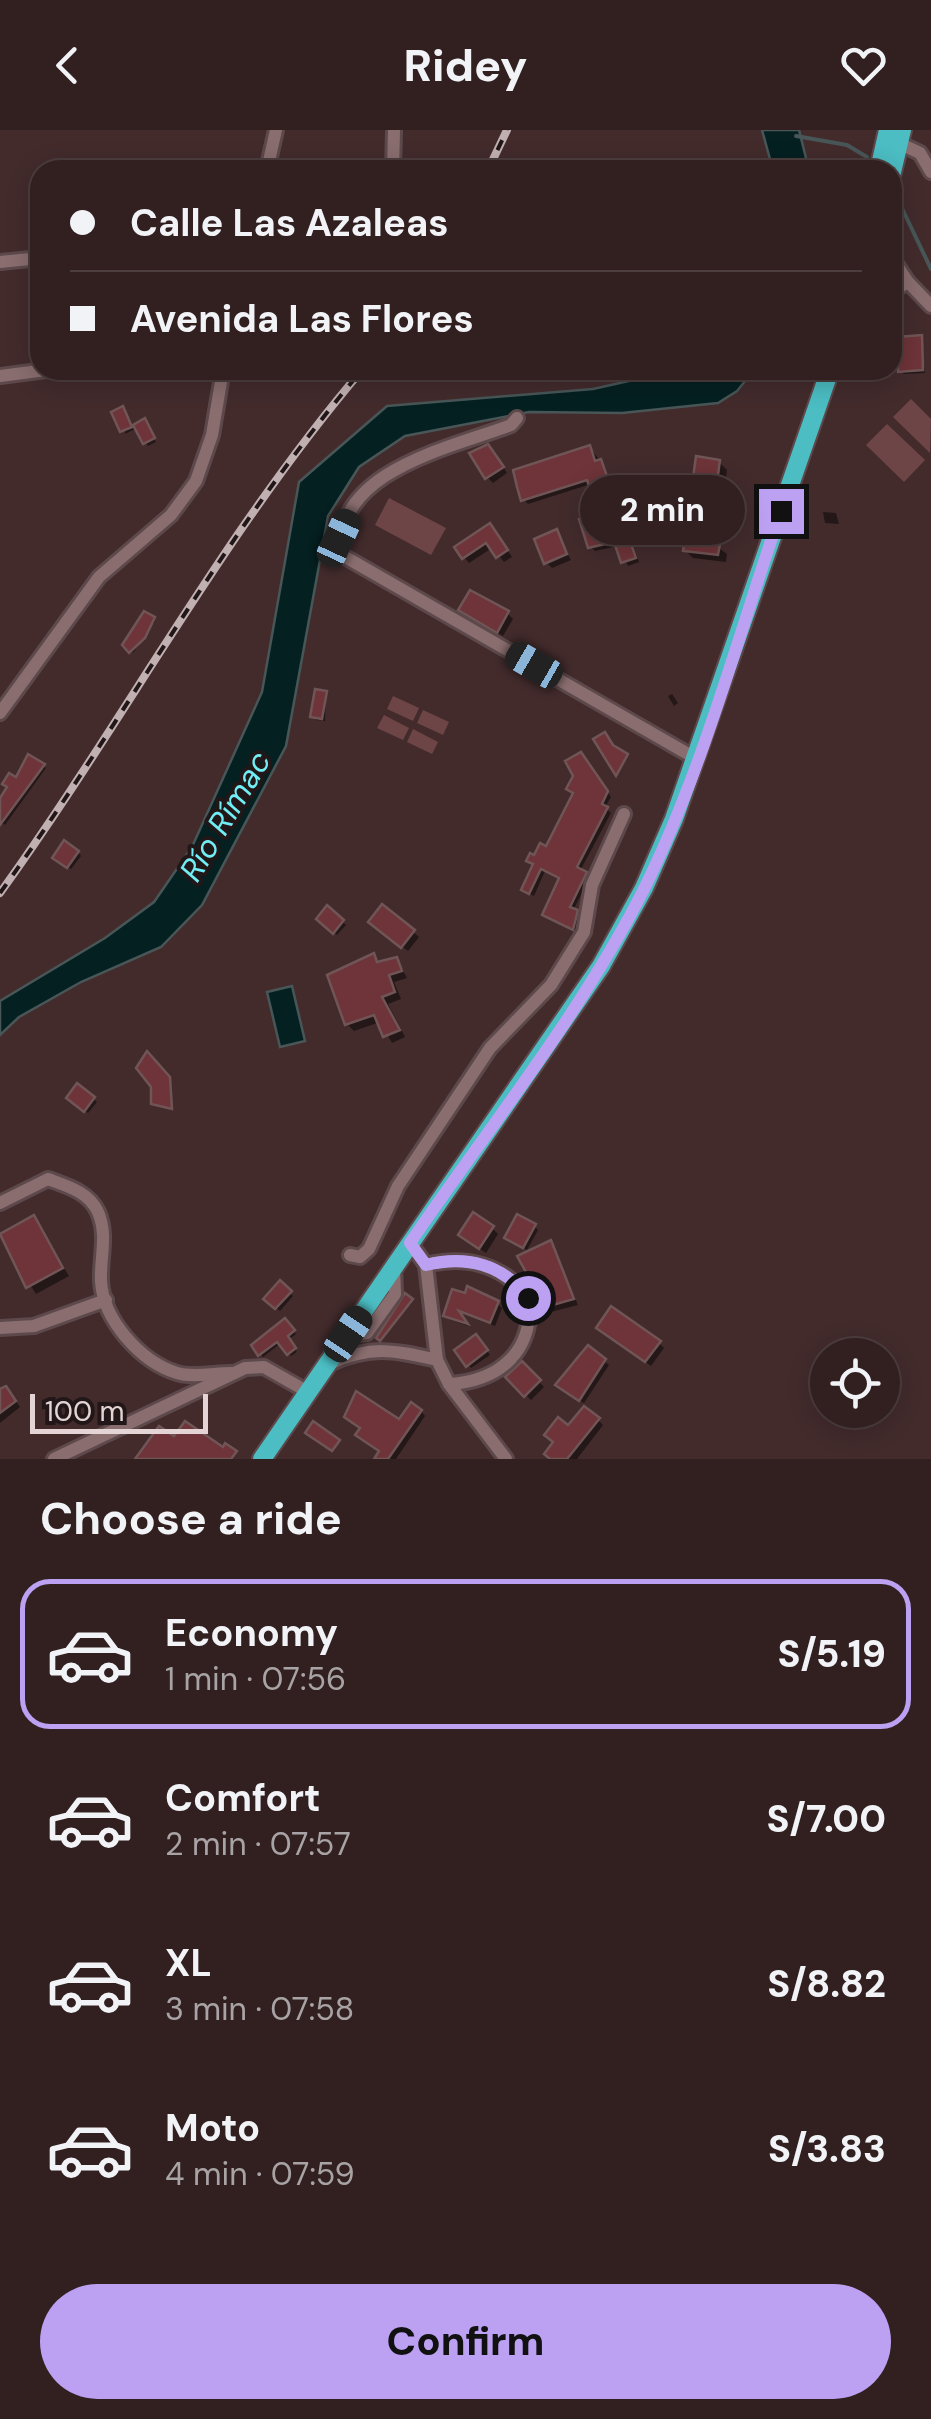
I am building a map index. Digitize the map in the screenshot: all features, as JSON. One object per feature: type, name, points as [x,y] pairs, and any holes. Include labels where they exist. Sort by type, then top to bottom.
[{"type":"highway","points":[[884,160],[894,135]]},
{"type":"highway","points":[[893,160],[894,135]]},
{"type":"highway","points":[[262,1459],[601,966],[644,888],[696,758],[827,380]]},
{"type":"street","points":[[268,160],[276,130]]},
{"type":"street","points":[[394,130],[394,160]]},
{"type":"street","points":[[894,135],[920,152],[931,172]]},
{"type":"street","points":[[0,262],[30,259]]},
{"type":"street","points":[[902,273],[931,306]]},
{"type":"street","points":[[902,285],[908,282]]},
{"type":"street","points":[[0,376],[30,372]]},
{"type":"street","points":[[0,713],[99,576],[171,515],[196,481],[212,435],[221,380]]},
{"type":"street","points":[[517,418],[371,484],[356,503],[339,538],[340,554],[696,758]]},
{"type":"street","points":[[350,1255],[360,1257],[370,1249],[398,1186],[490,1048],[551,985],[588,925],[592,885],[624,814]]},
{"type":"street","points":[[0,1203],[48,1179],[79,1190],[97,1208],[105,1234],[101,1287],[132,1345],[154,1360],[178,1374],[231,1374],[264,1367],[308,1392]]},
{"type":"street","points":[[410,1243],[426,1265],[437,1360],[449,1384],[506,1459]]},
{"type":"street","points":[[426,1265],[452,1259],[478,1262],[508,1276],[528,1298],[530,1330],[516,1354],[488,1376],[449,1384]]},
{"type":"street","points":[[0,1328],[34,1326],[106,1300]]},
{"type":"street","points":[[327,1365],[359,1350],[397,1350],[437,1360]]},
{"type":"street","points":[[54,1459],[231,1374]]},
{"type":"shaded area","points":[[911,399],[931,419],[930,453],[893,417]]},
{"type":"shaded area","points":[[887,424],[925,460],[904,482],[866,445]]},
{"type":"shaded area","points":[[389,498],[446,528],[431,555],[375,525]]},
{"type":"shaded area","points":[[393,696],[419,708],[413,721],[387,709]]},
{"type":"shaded area","points":[[423,710],[449,722],[443,735],[417,723]]},
{"type":"shaded area","points":[[384,715],[409,728],[403,740],[377,728]]},
{"type":"shaded area","points":[[413,729],[438,742],[432,754],[407,742]]},
{"type":"water","points":[[762,130],[799,130],[806,160],[770,160]]},
{"type":"water","name":"Río Rímac","points":[[633,380],[746,380],[718,403],[622,413],[529,412],[405,436],[359,467],[328,516],[286,746],[202,905],[161,947],[81,982],[19,1017],[0,1035],[0,1001],[105,938],[154,902],[192,847],[262,692],[299,482],[387,406],[593,389]]},
{"type":"water","points":[[292,986],[305,1041],[280,1047],[267,992]]},
{"type":"building","points":[[922,335],[923,370],[902,372],[902,337]]},
{"type":"building","points":[[123,406],[132,427],[120,432],[111,412]]},
{"type":"building","points":[[145,418],[155,438],[143,444],[133,425]]},
{"type":"building","points":[[488,444],[504,467],[485,479],[469,453]]},
{"type":"building","points":[[590,445],[595,461],[601,459],[636,558],[621,563],[614,542],[588,548],[579,519],[598,513],[587,480],[521,501],[513,470]]},
{"type":"building","points":[[696,456],[720,460],[709,542],[720,544],[718,555],[683,551]]},
{"type":"building","points":[[490,523],[508,550],[496,558],[486,543],[462,559],[454,547]]},
{"type":"building","points":[[557,529],[567,554],[544,564],[534,539]]},
{"type":"building","points":[[470,590],[509,611],[497,633],[458,610]]},
{"type":"building","points":[[144,611],[155,617],[145,638],[129,653],[122,645]]},
{"type":"building","points":[[315,689],[327,691],[322,719],[310,717]]},
{"type":"building","points":[[605,732],[613,745],[628,754],[616,776],[593,739]]},
{"type":"building","points":[[581,752],[608,791],[602,804],[608,807],[577,867],[587,872],[570,907],[578,910],[573,930],[542,915],[559,878],[541,869],[529,894],[521,890],[533,864],[526,861],[530,853],[534,855],[540,843],[546,846],[573,793],[566,789],[573,776],[565,761]]},
{"type":"building","points":[[28,754],[45,764],[0,825],[0,798],[7,787],[2,784],[9,773],[16,777]]},
{"type":"building","points":[[64,840],[79,851],[67,868],[52,858]]},
{"type":"building","points":[[382,904],[415,930],[401,948],[368,922]]},
{"type":"building","points":[[327,905],[344,920],[333,934],[316,919]]},
{"type":"building","points":[[374,953],[377,962],[397,957],[402,971],[389,975],[395,992],[382,997],[400,1030],[383,1037],[374,1015],[345,1025],[327,975]]},
{"type":"building","points":[[147,1051],[170,1077],[172,1109],[151,1104],[151,1087],[136,1068]]},
{"type":"building","points":[[77,1083],[95,1097],[84,1112],[66,1098]]},
{"type":"building","points":[[473,1212],[494,1226],[479,1249],[458,1235]]},
{"type":"building","points":[[517,1214],[536,1224],[523,1248],[504,1238]]},
{"type":"building","points":[[34,1215],[63,1268],[26,1288],[0,1234]]},
{"type":"building","points":[[551,1240],[574,1299],[539,1309],[537,1292],[517,1256]]},
{"type":"building","points":[[280,1280],[292,1291],[275,1309],[263,1299]]},
{"type":"building","points":[[467,1286],[499,1301],[490,1323],[459,1311],[468,1324],[443,1316],[452,1289],[465,1293]]},
{"type":"building","points":[[405,1293],[413,1299],[380,1341],[376,1338]]},
{"type":"building","points":[[611,1306],[661,1341],[645,1362],[596,1328]]},
{"type":"building","points":[[285,1318],[295,1330],[288,1336],[296,1348],[287,1355],[277,1342],[258,1356],[251,1345]]},
{"type":"building","points":[[476,1334],[488,1350],[466,1367],[454,1350]]},
{"type":"building","points":[[588,1345],[606,1359],[579,1401],[555,1385]]},
{"type":"building","points":[[522,1361],[541,1380],[524,1397],[505,1377]]},
{"type":"building","points":[[6,1386],[16,1401],[0,1413],[0,1389]]},
{"type":"building","points":[[356,1391],[399,1419],[411,1402],[422,1410],[388,1459],[374,1459],[379,1451],[355,1435],[360,1428],[344,1417]]},
{"type":"building","points":[[584,1406],[600,1418],[567,1459],[550,1459],[544,1454],[553,1442],[544,1435],[558,1417],[568,1425]]},
{"type":"building","points":[[185,1421],[223,1447],[225,1443],[237,1451],[231,1459],[135,1459],[159,1426],[174,1436]]},
{"type":"building","points":[[313,1421],[340,1440],[332,1451],[305,1433]]},
{"type":"waterway","points":[[796,136],[847,145],[867,157]]},
{"type":"waterway","points":[[902,208],[931,269]]},
{"type":"railway","points":[[493,160],[507,130]]},
{"type":"railway","points":[[0,893],[220,561],[354,380]]},
{"type":"route","points":[[528,1298],[508,1276],[478,1262],[452,1259],[426,1265],[410,1243],[601,966],[644,888],[674,818],[781,511]]}]
